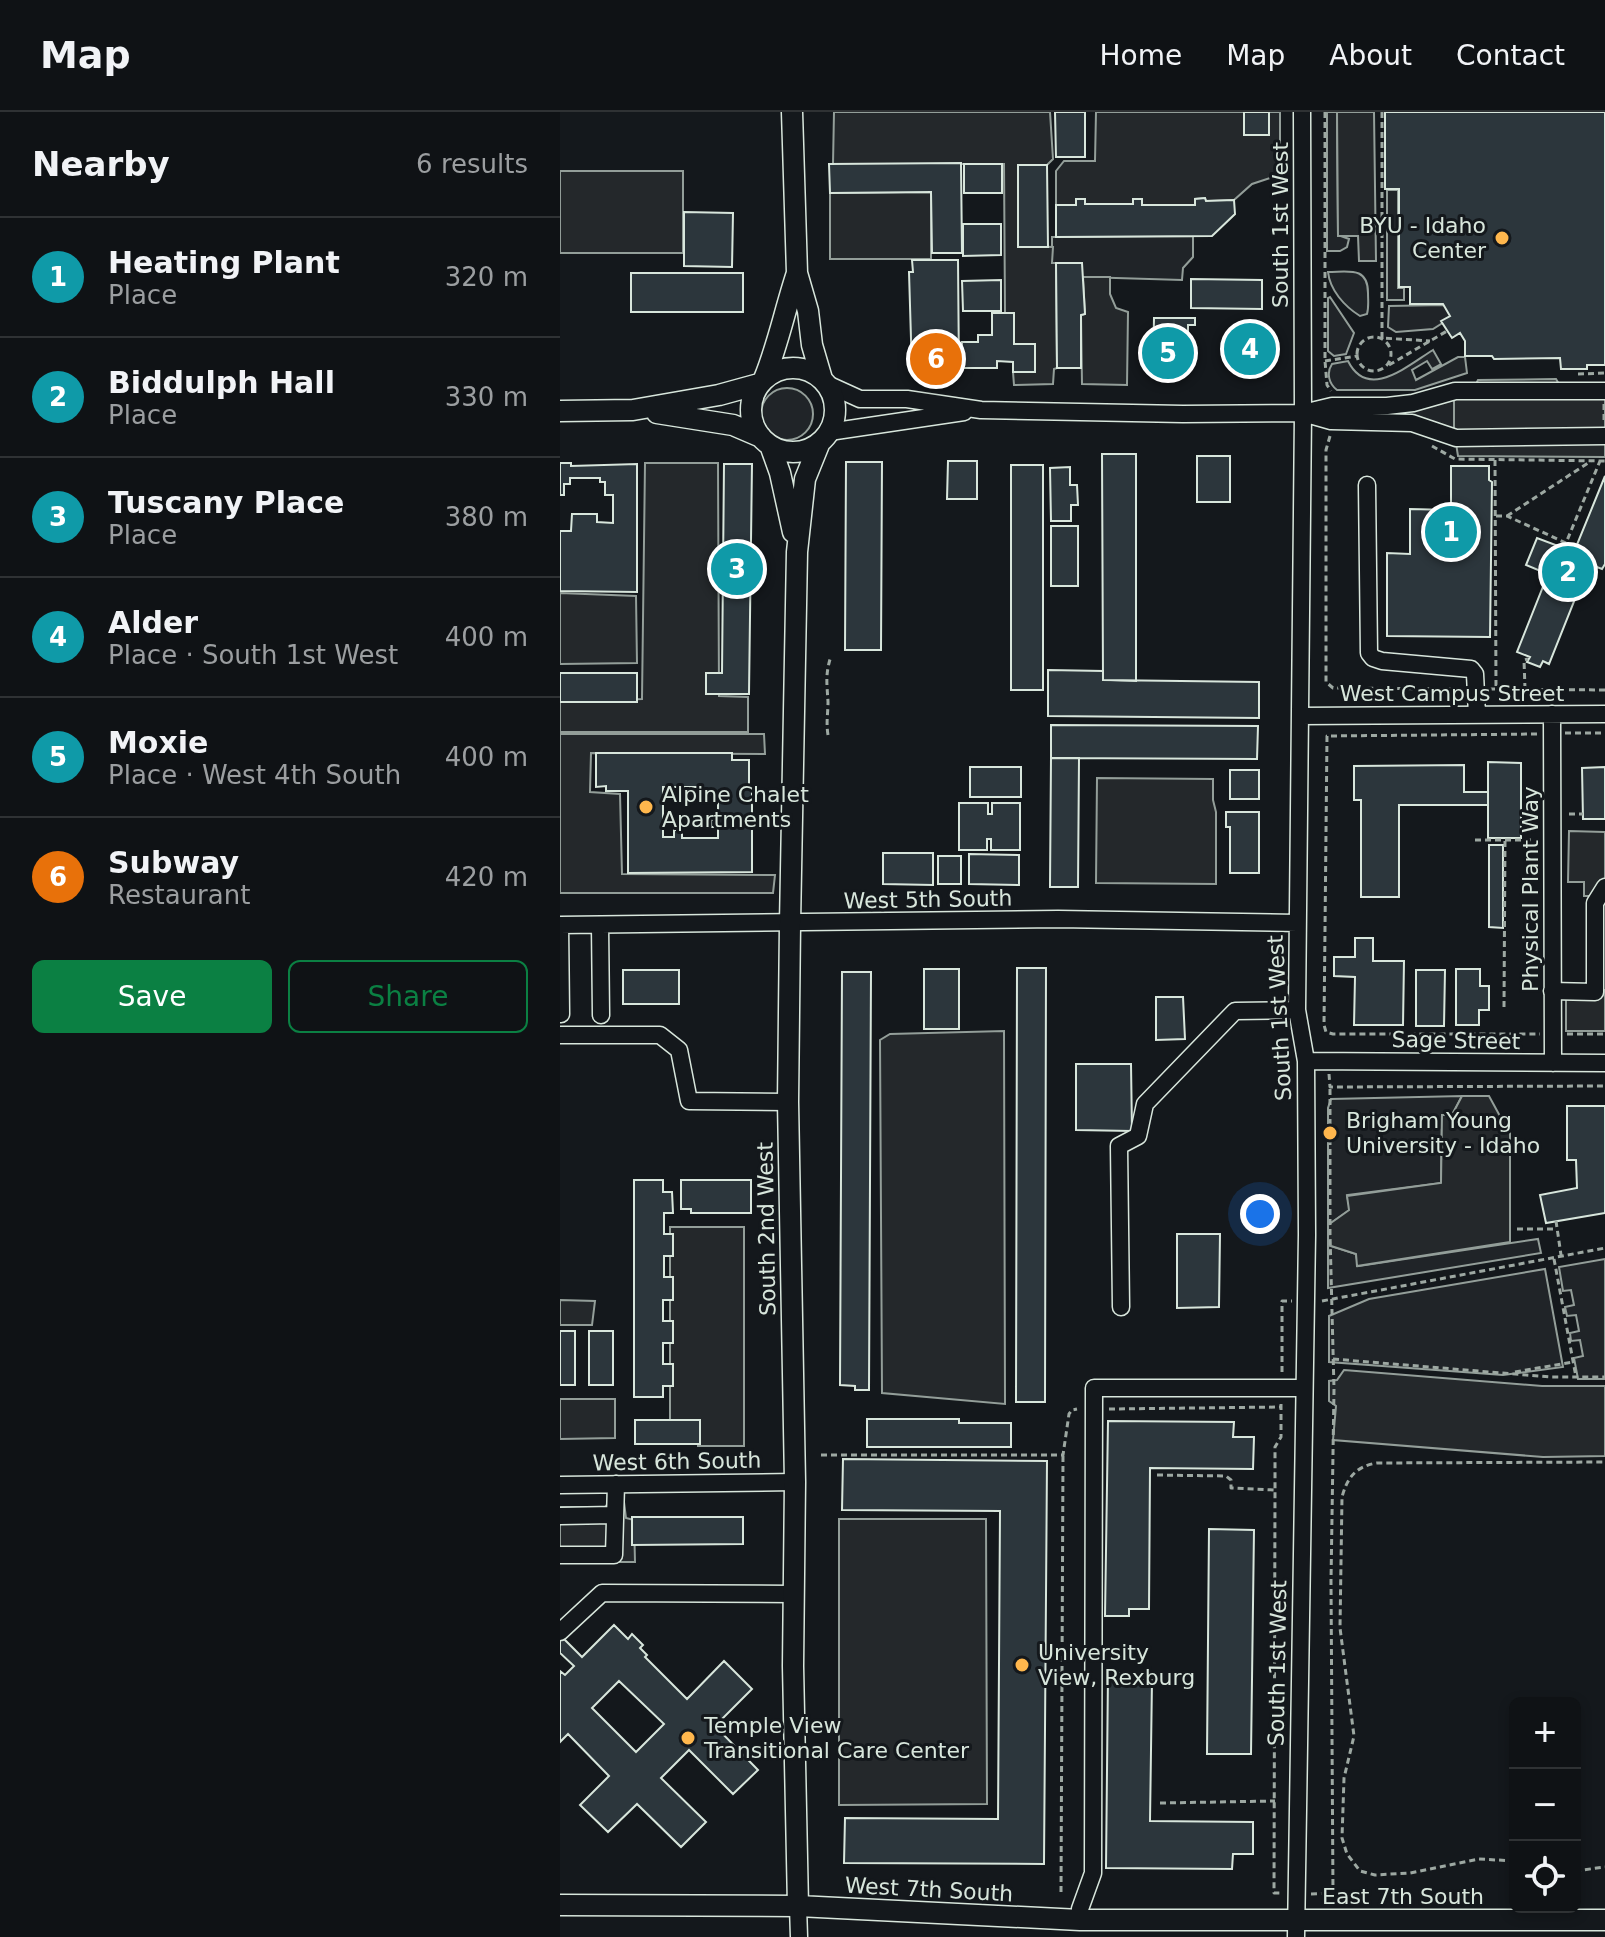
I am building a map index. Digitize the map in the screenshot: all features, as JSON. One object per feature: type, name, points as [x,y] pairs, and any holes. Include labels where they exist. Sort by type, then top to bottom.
[{"type":"main road","points":[[560,411],[633,410],[718,421],[795,452],[808,449],[824,437],[835,408],[812,345],[808,311],[797,273],[792,112]]},
{"type":"main road","points":[[766,441],[751,417],[754,394],[778,343],[797,273]]},
{"type":"main road","points":[[633,410],[719,395],[762,382],[772,373],[793,368],[814,373],[824,382]]},
{"type":"main road","name":"South 2nd West","points":[[798,1906],[788,1102],[790,924],[797,552],[805,479],[824,437]]},
{"type":"main road","name":"South 2nd West","points":[[766,441],[780,473],[797,552]]},
{"type":"main road","name":"West 7th South","points":[[560,1905],[798,1906],[1296,1929]]},
{"type":"main road","name":"East 7th South","points":[[1296,1929],[1605,1920]]},
{"type":"street","name":"South 1st West","points":[[1296,1929],[1306,1061],[1297,1010],[1303,413],[1302,112]]},
{"type":"street","points":[[824,382],[860,399],[907,399],[981,410],[1183,414],[1303,413],[1332,406],[1387,406],[1413,403],[1455,391],[1604,391]]},
{"type":"street","points":[[824,437],[981,410]]},
{"type":"street","points":[[1303,413],[1331,421],[1412,423],[1456,438],[1604,436]]},
{"type":"street","points":[[1367,485],[1369,653],[1382,661],[1474,670],[1477,715]]},
{"type":"street","name":"Physical Plant Way","points":[[1552,714],[1553,1063]]},
{"type":"street","name":"West Campus Street","points":[[1300,716],[1605,714]]},
{"type":"street","points":[[1552,991],[1595,992],[1595,903],[1605,887]]},
{"type":"street","name":"West 5th South","points":[[560,925],[1058,919],[1297,923]]},
{"type":"street","points":[[560,925],[561,1014]]},
{"type":"street","points":[[600,925],[601,1015]]},
{"type":"street","points":[[1121,1307],[1119,1146],[1138,1136],[1145,1104],[1235,1011],[1297,1010]]},
{"type":"street","points":[[560,1035],[660,1035],[679,1050],[689,1101],[788,1102]]},
{"type":"street","name":"Sage Street","points":[[1306,1061],[1605,1063]]},
{"type":"street","points":[[1080,1920],[1080,1909],[1093,1873],[1094,1388],[1304,1388]]},
{"type":"street","name":"West 6th South","points":[[560,1485],[795,1482]]},
{"type":"street","points":[[560,1555],[614,1555],[616,1484]]},
{"type":"street","points":[[560,1516],[613,1515]]},
{"type":"street","points":[[560,1632],[602,1593],[794,1594]]},
{"type":"street","points":[[798,1906],[799,1937]]},
{"type":"path","points":[[1325,112],[1325,361],[1327,385],[1338,395]]},
{"type":"path","points":[[1382,112],[1382,338],[1392,352],[1385,367]]},
{"type":"path","points":[[1430,341],[1366,338],[1358,346],[1357,356],[1359,363],[1368,370],[1385,367],[1430,341],[1447,331]]},
{"type":"path","points":[[1325,361],[1357,356]]},
{"type":"path","points":[[1603,365],[1604,436]]},
{"type":"path","points":[[1565,374],[1604,373]]},
{"type":"path","points":[[1336,431],[1326,444],[1326,682],[1333,688],[1605,690]]},
{"type":"path","points":[[1427,442],[1455,459],[1603,461],[1566,543],[1507,516],[1496,516]]},
{"type":"path","points":[[1495,460],[1496,689]]},
{"type":"path","points":[[1507,516],[1591,461]]},
{"type":"path","points":[[828,735],[825,690],[826,670],[831,656]]},
{"type":"path","points":[[1525,689],[1523,665],[1524,660],[1528,659]]},
{"type":"path","points":[[1605,733],[1327,736],[1324,929],[1326,1033],[1605,1034]]},
{"type":"path","points":[[1569,814],[1583,814]]},
{"type":"path","points":[[1475,840],[1552,840]]},
{"type":"path","points":[[1504,1007],[1505,840]]},
{"type":"path","points":[[1329,1069],[1330,1087],[1605,1086]]},
{"type":"path","points":[[1556,1221],[1561,1255]]},
{"type":"path","points":[[1517,1229],[1557,1229]]},
{"type":"path","points":[[1318,1301],[1605,1248]]},
{"type":"path","points":[[1554,1257],[1576,1377]]},
{"type":"path","points":[[1282,1301],[1293,1301]]},
{"type":"path","points":[[1333,1359],[1507,1373],[1605,1377]]},
{"type":"path","points":[[1507,1373],[1573,1362]]},
{"type":"path","points":[[1061,1892],[1063,1455],[1069,1414],[1072,1410],[1095,1409],[1281,1407]]},
{"type":"path","points":[[821,1455],[1063,1455]]},
{"type":"path","points":[[1509,1861],[1479,1859],[1410,1873],[1375,1875],[1360,1871],[1347,1854],[1342,1838],[1344,1778],[1354,1736],[1340,1628],[1342,1497],[1351,1476],[1368,1464],[1605,1462]]},
{"type":"path","points":[[1157,1475],[1226,1476],[1231,1480],[1231,1488],[1275,1490]]},
{"type":"path","points":[[1160,1803],[1275,1801]]},
{"type":"path","points":[[1581,1870],[1605,1867]]},
{"type":"shaded area","points":[[834,112],[1050,112],[1053,159],[1047,165],[1018,165],[1018,246],[1053,247],[1052,263],[1056,263],[1057,368],[1054,369],[1053,384],[1014,385],[1013,372],[1035,372],[1035,344],[1014,344],[1005,313],[1004,164],[833,164]]},
{"type":"shaded area","points":[[1096,112],[1280,112],[1280,178],[1252,184],[1234,200],[1195,199],[1195,205],[1142,205],[1141,199],[1133,199],[1133,204],[1085,204],[1085,199],[1077,199],[1076,205],[1056,205],[1056,171],[1064,161],[1095,161]]},
{"type":"shaded area","points":[[1327,112],[1337,112],[1338,235],[1349,239],[1347,247],[1340,251],[1327,251]]},
{"type":"shaded area","points":[[1337,112],[1374,112],[1376,261],[1359,261],[1358,236],[1338,236]]},
{"type":"shaded area","points":[[560,171],[683,171],[683,253],[560,253]]},
{"type":"shaded area","points":[[1387,190],[1398,190],[1398,288],[1404,288],[1404,300],[1387,300]]},
{"type":"shaded area","points":[[931,192],[931,259],[830,259],[830,193]]},
{"type":"shaded area","points":[[1193,236],[1193,257],[1183,268],[1182,280],[1083,277],[1052,263],[1052,237]]},
{"type":"shaded area","points":[[1328,272],[1356,272],[1365,278],[1367,314],[1360,316],[1343,302]]},
{"type":"shaded area","points":[[1083,277],[1110,277],[1110,294],[1116,308],[1128,312],[1127,385],[1082,384]]},
{"type":"shaded area","points":[[1330,297],[1354,333],[1346,354],[1334,356],[1328,351]]},
{"type":"shaded area","points":[[1445,305],[1452,317],[1433,329],[1396,332],[1388,327],[1389,306]]},
{"type":"shaded area","points":[[1433,350],[1441,364],[1432,369],[1427,361],[1412,370],[1416,380],[1458,357],[1465,357],[1467,373],[1415,390],[1337,390],[1329,378],[1332,364],[1348,361],[1356,373],[1377,379],[1400,371]]},
{"type":"shaded area","points":[[1556,379],[1559,384],[1605,384],[1605,457],[1458,456],[1454,397],[1478,380]]},
{"type":"shaded area","points":[[787,388],[805,396],[813,414],[805,432],[787,440],[769,432],[761,414],[769,396]]},
{"type":"shaded area","points":[[1454,397],[1454,431],[1405,416],[1404,411]]},
{"type":"shaded area","points":[[645,463],[718,463],[719,696],[748,697],[748,732],[560,732],[560,702],[642,699]]},
{"type":"shaded area","points":[[560,593],[636,596],[637,663],[560,664]]},
{"type":"shaded area","points":[[560,734],[764,734],[765,754],[591,753],[590,792],[620,794],[622,874],[775,875],[773,893],[560,893]]},
{"type":"shaded area","points":[[1097,778],[1213,779],[1216,884],[1096,883]]},
{"type":"shaded area","points":[[1569,831],[1605,832],[1605,896],[1584,896],[1584,882],[1568,882]]},
{"type":"shaded area","points":[[1566,990],[1605,990],[1605,1031],[1566,1031]]},
{"type":"shaded area","points":[[1004,1031],[1005,1404],[882,1393],[880,1040],[890,1034]]},
{"type":"shaded area","points":[[1462,1096],[1452,1115],[1442,1115],[1441,1183],[1347,1195],[1350,1210],[1328,1225],[1328,1108],[1331,1099]]},
{"type":"shaded area","points":[[1462,1096],[1489,1096],[1501,1118],[1510,1118],[1510,1242],[1357,1266],[1356,1254],[1328,1245],[1328,1225],[1349,1210],[1347,1196],[1441,1183],[1442,1115],[1452,1115]]},
{"type":"shaded area","points":[[670,1227],[744,1227],[744,1446],[698,1446],[698,1421],[670,1421]]},
{"type":"shaded area","points":[[1538,1239],[1541,1253],[1328,1288],[1328,1245],[1356,1254],[1358,1266]]},
{"type":"shaded area","points":[[1605,1259],[1605,1379],[1578,1379],[1574,1358],[1583,1356],[1580,1340],[1571,1341],[1570,1333],[1579,1331],[1576,1315],[1567,1316],[1565,1307],[1574,1305],[1571,1290],[1563,1291],[1559,1267]]},
{"type":"shaded area","points":[[1545,1269],[1563,1367],[1503,1375],[1329,1362],[1329,1316],[1369,1299]]},
{"type":"shaded area","points":[[560,1300],[595,1301],[592,1325],[560,1325]]},
{"type":"shaded area","points":[[1344,1370],[1542,1386],[1605,1386],[1605,1456],[1543,1457],[1333,1440],[1336,1406],[1329,1401],[1329,1381],[1337,1380]]},
{"type":"shaded area","points":[[560,1399],[615,1399],[615,1438],[560,1439]]},
{"type":"shaded area","points":[[609,1502],[624,1502],[626,1518],[634,1520],[635,1562],[560,1562],[560,1507],[605,1507]]},
{"type":"shaded area","points":[[839,1519],[986,1519],[987,1804],[839,1805]]},
{"type":"building","points":[[1055,112],[1085,112],[1085,157],[1056,157]]},
{"type":"building","points":[[1244,112],[1269,112],[1269,135],[1244,135]]},
{"type":"building","name":"BYU - Idaho Center","points":[[1385,112],[1605,112],[1605,365],[1561,369],[1560,358],[1465,356],[1465,341],[1460,333],[1452,338],[1441,321],[1450,316],[1443,304],[1410,304],[1410,287],[1399,287],[1399,189],[1385,189]]},
{"type":"building","points":[[961,163],[962,253],[932,253],[931,192],[830,193],[829,164]]},
{"type":"building","points":[[964,164],[1002,164],[1002,193],[964,193]]},
{"type":"building","points":[[1018,165],[1047,165],[1048,247],[1018,247]]},
{"type":"building","points":[[1205,198],[1206,201],[1234,200],[1235,214],[1212,236],[1056,237],[1056,205],[1076,205],[1076,199],[1085,199],[1085,204],[1133,204],[1133,199],[1142,199],[1142,205],[1195,205],[1195,199]]},
{"type":"building","points":[[684,212],[733,213],[732,267],[684,266]]},
{"type":"building","points":[[963,224],[1001,224],[1001,255],[963,256]]},
{"type":"building","points":[[912,260],[958,260],[959,372],[943,372],[943,375],[912,372],[909,272],[913,272]]},
{"type":"building","points":[[1056,263],[1082,263],[1085,314],[1081,315],[1081,368],[1057,368]]},
{"type":"building","points":[[631,273],[743,273],[743,312],[631,312]]},
{"type":"building","points":[[1191,279],[1262,280],[1262,309],[1191,308]]},
{"type":"building","points":[[1001,280],[1001,311],[963,311],[962,281]]},
{"type":"building","points":[[992,313],[1014,313],[1014,344],[1035,344],[1035,372],[1013,372],[1013,362],[997,361],[997,368],[961,368],[962,342],[978,342],[978,335],[992,335]]},
{"type":"building","points":[[1154,318],[1195,318],[1195,325],[1188,325],[1188,333],[1183,333],[1183,373],[1153,373]]},
{"type":"building","points":[[1245,327],[1265,338],[1268,347],[1268,357],[1262,367],[1254,370],[1243,368],[1232,351],[1237,333]]},
{"type":"building","points":[[1102,454],[1136,454],[1136,681],[1103,680]]},
{"type":"building","points":[[1197,456],[1230,456],[1230,502],[1197,502]]},
{"type":"building","points":[[948,461],[977,461],[977,499],[947,499]]},
{"type":"building","points":[[846,462],[882,462],[881,650],[845,650]]},
{"type":"building","points":[[560,463],[571,463],[571,466],[637,464],[637,592],[560,591],[560,531],[571,531],[572,514],[597,514],[597,522],[613,523],[613,495],[605,495],[605,482],[600,482],[600,478],[570,478],[570,484],[564,484],[564,495],[560,495]]},
{"type":"building","points":[[724,464],[752,464],[749,694],[706,694],[706,673],[722,673]]},
{"type":"building","points":[[1011,465],[1043,465],[1043,690],[1011,690]]},
{"type":"building","points":[[1451,466],[1489,466],[1489,480],[1492,482],[1490,637],[1387,636],[1387,553],[1410,554],[1410,509],[1451,510]]},
{"type":"building","points":[[1070,467],[1070,485],[1077,485],[1078,505],[1071,505],[1071,521],[1051,521],[1050,468]]},
{"type":"building","points":[[1605,476],[1605,564],[1602,569],[1597,567],[1589,588],[1579,589],[1549,664],[1543,661],[1540,667],[1527,662],[1530,657],[1517,652],[1548,574],[1526,565],[1537,538],[1574,552]]},
{"type":"building","points":[[1051,526],[1078,526],[1078,586],[1051,586]]},
{"type":"building","points":[[1048,670],[1103,671],[1103,680],[1259,682],[1259,718],[1048,716]]},
{"type":"building","points":[[560,673],[637,673],[637,702],[560,702]]},
{"type":"building","points":[[1051,725],[1258,726],[1257,759],[1051,758]]},
{"type":"building","name":"Alpine Chalet Apartments","points":[[596,753],[732,753],[732,760],[749,760],[752,872],[628,873],[628,791],[606,791],[606,786],[596,787]],"holes":[[[663,787],[700,787],[700,795],[718,794],[718,820],[711,820],[711,827],[718,827],[718,838],[682,838],[682,830],[674,830],[674,837],[663,837]]]},
{"type":"building","points":[[1051,758],[1079,758],[1078,887],[1050,887]]},
{"type":"building","points":[[1488,762],[1521,763],[1521,838],[1488,838]]},
{"type":"building","points":[[1464,765],[1464,792],[1488,792],[1488,805],[1399,805],[1399,897],[1361,897],[1361,800],[1354,800],[1354,766]]},
{"type":"building","points":[[970,767],[1021,767],[1021,797],[970,797]]},
{"type":"building","points":[[1605,767],[1605,819],[1583,819],[1582,768]]},
{"type":"building","points":[[1230,770],[1259,770],[1259,799],[1230,799]]},
{"type":"building","points":[[959,803],[988,803],[988,814],[992,814],[992,803],[1020,803],[1020,850],[991,850],[991,839],[987,839],[987,850],[959,850]]},
{"type":"building","points":[[1226,812],[1259,812],[1259,873],[1230,873],[1230,827],[1226,827]]},
{"type":"building","points":[[1489,845],[1503,845],[1503,928],[1489,927]]},
{"type":"building","points":[[883,853],[933,853],[933,885],[883,884]]},
{"type":"building","points":[[969,854],[1019,855],[1019,885],[969,884]]},
{"type":"building","points":[[938,856],[961,856],[961,884],[938,884]]},
{"type":"building","points":[[1355,938],[1373,938],[1373,961],[1404,961],[1403,1025],[1354,1025],[1355,977],[1334,976],[1334,957],[1355,957]]},
{"type":"building","points":[[1017,968],[1046,968],[1045,1402],[1016,1402]]},
{"type":"building","points":[[924,969],[959,969],[959,1029],[924,1029]]},
{"type":"building","points":[[1456,969],[1480,969],[1480,986],[1489,986],[1489,1010],[1479,1010],[1479,1025],[1456,1025]]},
{"type":"building","points":[[623,970],[679,970],[679,1004],[623,1004]]},
{"type":"building","points":[[1416,970],[1445,970],[1444,1026],[1416,1026]]},
{"type":"building","points":[[842,972],[871,972],[869,1390],[840,1385]]},
{"type":"building","points":[[1156,997],[1183,997],[1185,1039],[1156,1040]]},
{"type":"building","points":[[1076,1064],[1131,1064],[1132,1131],[1076,1130]]},
{"type":"building","points":[[1567,1106],[1605,1106],[1605,1213],[1546,1223],[1540,1195],[1577,1188],[1576,1160],[1567,1160]]},
{"type":"building","points":[[634,1180],[663,1180],[663,1192],[672,1192],[673,1213],[664,1213],[664,1234],[673,1234],[673,1256],[664,1256],[664,1277],[673,1277],[673,1300],[663,1300],[663,1321],[673,1321],[673,1343],[663,1343],[663,1364],[673,1364],[673,1386],[663,1386],[663,1397],[634,1397]]},
{"type":"building","points":[[681,1180],[751,1180],[751,1213],[691,1213],[691,1209],[681,1209]]},
{"type":"building","points":[[1177,1234],[1220,1234],[1219,1307],[1177,1308]]},
{"type":"building","points":[[560,1331],[575,1331],[575,1385],[560,1385]]},
{"type":"building","points":[[589,1331],[613,1331],[613,1385],[589,1385]]},
{"type":"building","points":[[867,1419],[959,1419],[959,1423],[1011,1423],[1011,1447],[867,1447]]},
{"type":"building","points":[[635,1420],[700,1420],[700,1444],[635,1444]]},
{"type":"building","points":[[1108,1421],[1234,1422],[1233,1437],[1254,1437],[1253,1469],[1150,1468],[1149,1609],[1129,1609],[1129,1616],[1105,1616]]},
{"type":"building","name":"University View, Rexburg","points":[[843,1459],[1047,1461],[1044,1864],[844,1863],[845,1818],[998,1819],[1000,1511],[842,1510]]},
{"type":"building","points":[[632,1517],[743,1517],[743,1544],[632,1545]]},
{"type":"building","points":[[1209,1529],[1254,1530],[1251,1754],[1207,1754]]},
{"type":"building","name":"Temple View Transitional Care Center","points":[[614,1625],[628,1639],[632,1634],[643,1645],[640,1648],[647,1655],[645,1657],[687,1699],[724,1661],[752,1689],[715,1726],[758,1770],[733,1794],[689,1750],[661,1778],[706,1822],[681,1847],[637,1804],[608,1832],[580,1805],[609,1776],[568,1734],[560,1742],[560,1671],[565,1675],[574,1666],[560,1653],[560,1639],[562,1637],[582,1657]],"holes":[[[619,1681],[664,1724],[636,1752],[592,1708]]]},
{"type":"building","points":[[1108,1673],[1132,1673],[1132,1680],[1152,1680],[1150,1821],[1253,1822],[1253,1854],[1233,1854],[1232,1869],[1106,1868]]},
{"type":"place","name":"BYU - Idaho Center","points":[[1502,238]]},
{"type":"place","name":"Alder","points":[[1250,349]]},
{"type":"place","name":"Moxie","points":[[1168,353]]},
{"type":"place","name":"Subway","points":[[936,359]]},
{"type":"place","name":"Heating Plant","points":[[1451,532]]},
{"type":"place","name":"Tuscany Place","points":[[737,569]]},
{"type":"place","name":"Biddulph Hall","points":[[1568,572]]},
{"type":"place","name":"Alpine Chalet Apartments","points":[[646,807]]},
{"type":"place","name":"Brigham Young University - Idaho","points":[[1330,1133]]},
{"type":"place","name":"University View, Rexburg","points":[[1022,1665]]},
{"type":"place","name":"Temple View Transitional Care Center","points":[[688,1738]]}]
